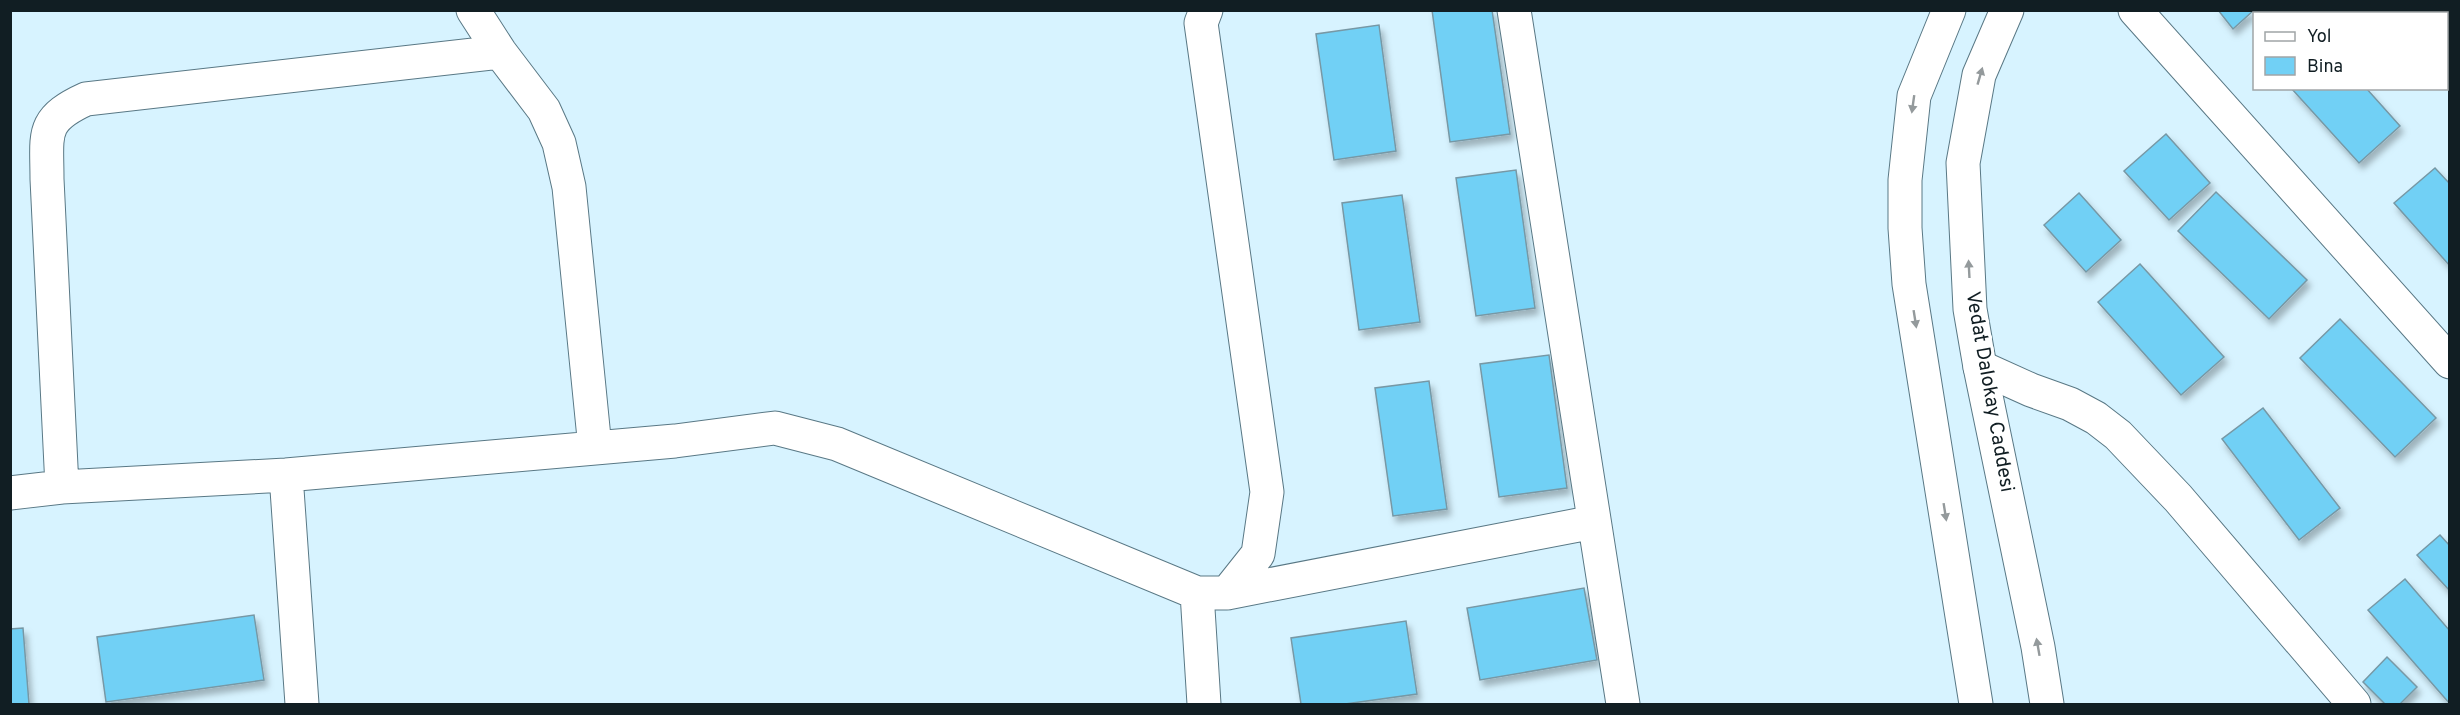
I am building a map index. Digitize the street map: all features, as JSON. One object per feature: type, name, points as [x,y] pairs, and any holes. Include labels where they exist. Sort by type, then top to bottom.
[{"type":"street","points":[[473,10],[500,52],[544,110],[559,143],[569,187],[595,448]]},
{"type":"street","points":[[1204,705],[1212,593],[1258,554],[1267,492],[1201,23],[1206,10]]},
{"type":"street","points":[[1514,10],[1623,705]]},
{"type":"street","points":[[1949,10],[1914,96],[1905,180],[1905,228],[1909,284],[1976,705]]},
{"type":"street","name":"Vedat Dalokay Caddesi","points":[[2007,10],[1978,75],[1963,163],[1971,309],[1980,367],[2038,647],[2047,705]]},
{"type":"street","points":[[2135,10],[2450,362]]},
{"type":"street","points":[[62,487],[47,179],[47,138],[53,119],[65,108],[86,99],[500,52]]},
{"type":"street","points":[[1980,367],[2031,390],[2070,404],[2096,418],[2118,435],[2178,498],[2354,705]]},
{"type":"street","points":[[10,493],[62,487],[286,475],[675,441],[775,428],[837,444],[1212,593],[1594,522]]},
{"type":"street","points":[[286,475],[302,705]]},
{"type":"building","points":[[1432,10],[1492,10],[1510,134],[1450,142]]},
{"type":"building","points":[[2218,10],[2254,10],[2233,29]]},
{"type":"building","points":[[2383,10],[2448,10],[2446,12],[2384,12]]},
{"type":"building","points":[[1379,25],[1396,151],[1334,160],[1316,34]]},
{"type":"building","points":[[2293,90],[2368,90],[2400,126],[2359,163]]},
{"type":"building","points":[[2166,134],[2210,183],[2169,220],[2124,171]]},
{"type":"building","points":[[2435,168],[2450,184],[2450,266],[2394,203]]},
{"type":"building","points":[[1516,170],[1535,308],[1476,316],[1456,178]]},
{"type":"building","points":[[2216,192],[2307,280],[2269,319],[2178,231]]},
{"type":"building","points":[[2079,193],[2121,240],[2086,272],[2044,225]]},
{"type":"building","points":[[1402,195],[1420,322],[1359,330],[1342,203]]},
{"type":"building","points":[[2140,264],[2224,357],[2181,395],[2098,302]]},
{"type":"building","points":[[2340,319],[2436,418],[2395,457],[2300,358]]},
{"type":"building","points":[[1549,355],[1567,488],[1499,497],[1480,364]]},
{"type":"building","points":[[1429,381],[1447,509],[1393,516],[1375,388]]},
{"type":"building","points":[[2263,408],[2340,508],[2299,540],[2222,439]]},
{"type":"building","points":[[2440,535],[2450,546],[2450,591],[2417,555]]},
{"type":"building","points":[[2405,579],[2450,631],[2450,704],[2368,610]]},
{"type":"building","points":[[1584,588],[1597,660],[1480,680],[1467,608]]},
{"type":"building","points":[[254,615],[264,680],[106,702],[97,637]]},
{"type":"building","points":[[1406,621],[1417,694],[1345,704],[1301,704],[1291,638]]},
{"type":"building","points":[[23,628],[29,704],[10,704],[10,629]]},
{"type":"building","points":[[2387,657],[2417,687],[2400,704],[2385,704],[2363,682]]}]
